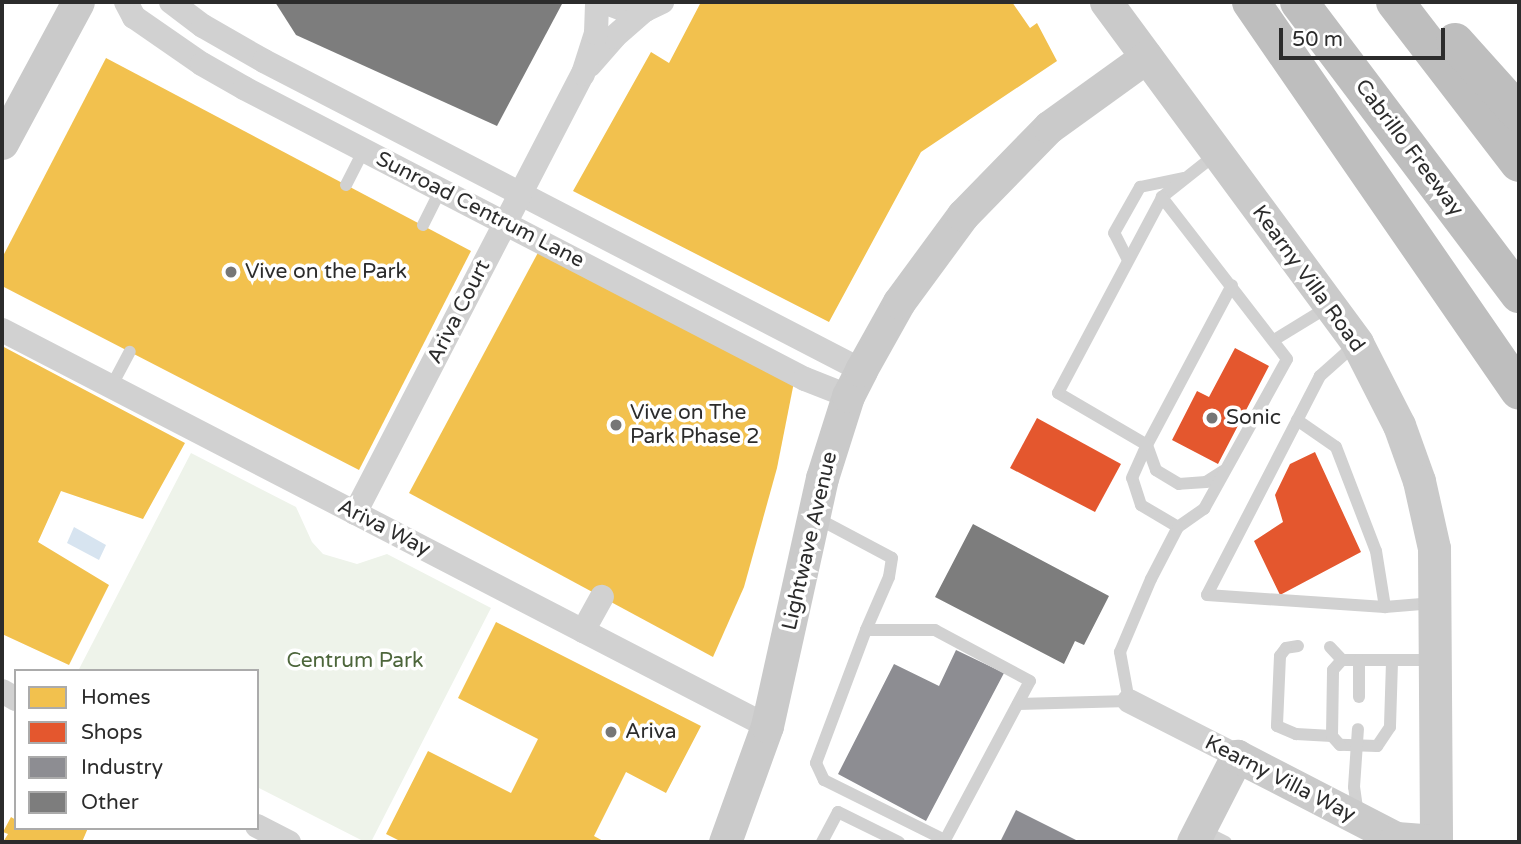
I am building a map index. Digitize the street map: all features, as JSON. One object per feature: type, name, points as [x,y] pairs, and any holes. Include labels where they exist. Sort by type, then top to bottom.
[{"type":"highway","points":[[1251,2],[1519,390]]},
{"type":"highway","name":"Cabrillo Freeway","points":[[1299,2],[1519,294]]},
{"type":"highway","points":[[1395,2],[1519,163]]},
{"type":"highway","points":[[1420,2],[1519,113]]},
{"type":"main road","points":[[2,143],[78,2]]},
{"type":"main road","name":"Kearny Villa Road","points":[[1106,2],[1357,343],[1399,425],[1419,481],[1434,548],[1436,842]]},
{"type":"main road","name":"Lightwave Avenue","points":[[725,842],[767,726],[822,478],[855,383],[899,302],[963,215],[1049,127],[1146,57]]},
{"type":"main road","points":[[1206,838],[1237,756]]},
{"type":"main road","name":"Kearny Villa Way","points":[[1237,756],[1396,838],[1436,842]]},
{"type":"street","name":"Sunroad Centrum Lane","points":[[126,2],[134,17],[202,65],[364,150],[805,379],[855,383]]},
{"type":"street","name":"Sunroad Centrum Lane","points":[[171,2],[203,26],[264,61],[522,194],[855,383]]},
{"type":"street","name":"Ariva Court","points":[[355,513],[583,74],[596,33],[597,2]]},
{"type":"street","name":"Ariva Court","points":[[604,2],[628,11],[654,6]]},
{"type":"street","name":"Ariva Court","points":[[583,74],[614,37],[654,6]]},
{"type":"street","name":"Ariva Way","points":[[2,330],[355,513],[589,641],[767,726]]},
{"type":"street","points":[[589,641],[602,597]]},
{"type":"street","name":"Kearny Villa Way","points":[[1129,701],[1237,756]]},
{"type":"street","points":[[259,827],[289,842]]},
{"type":"lane","points":[[346,185],[364,150]]},
{"type":"lane","points":[[1217,153],[1162,197],[1058,393],[1147,444],[1156,470],[1179,484],[1206,482],[1225,469]]},
{"type":"lane","points":[[1128,260],[1114,233],[1140,187],[1187,177]]},
{"type":"lane","points":[[423,225],[441,190]]},
{"type":"lane","points":[[1018,705],[1129,701],[1120,652],[1151,579],[1178,527],[1204,509],[1287,359],[1275,340],[1162,197]]},
{"type":"lane","points":[[1178,527],[1141,505],[1132,478],[1147,444],[1231,285]]},
{"type":"lane","points":[[1275,340],[1330,306]]},
{"type":"lane","points":[[1357,343],[1320,376],[1207,595],[1385,607],[1434,603]]},
{"type":"lane","points":[[111,387],[130,352]]},
{"type":"lane","points":[[1297,420],[1336,447],[1376,551],[1385,607]]},
{"type":"lane","points":[[814,516],[892,558],[889,577],[866,630],[816,763],[824,780],[945,840],[1030,681],[935,630],[866,630]]},
{"type":"lane","points":[[1298,646],[1286,648],[1280,656],[1277,726],[1296,734],[1332,736]]},
{"type":"lane","points":[[1330,647],[1342,660],[1434,660]]},
{"type":"lane","points":[[1342,660],[1333,670],[1332,736],[1340,745],[1377,746],[1390,727],[1392,662]]},
{"type":"lane","points":[[1359,660],[1359,697]]},
{"type":"lane","points":[[1358,729],[1354,787],[1358,819]]},
{"type":"lane","points":[[822,842],[838,811],[899,842]]},
{"type":"green space","name":"Centrum Park","points":[[191,453],[296,507],[312,542],[323,554],[357,564],[387,554],[491,608],[371,842],[365,842],[259,788],[259,669],[79,669]]},
{"type":"shaded area","points":[[74,527],[106,545],[99,560],[67,543]]},
{"type":"building: Homes","points":[[701,2],[1012,2],[1030,28],[1037,23],[1057,61],[921,152],[829,322],[573,191],[651,52],[669,63]]},
{"type":"building: Homes","name":"Vive on the Park","points":[[106,58],[471,251],[359,470],[2,286],[2,258]]},
{"type":"building: Homes","name":"Vive on The Park Phase 2","points":[[541,247],[794,382],[777,468],[744,587],[713,657],[409,493]]},
{"type":"building: Homes","points":[[2,346],[185,443],[143,519],[61,491],[38,542],[109,585],[69,665],[2,634]]},
{"type":"building: Homes","name":"Ariva","points":[[496,622],[701,726],[666,793],[626,772],[594,836],[605,842],[402,842],[386,834],[428,751],[511,793],[538,739],[458,698]]},
{"type":"building: Homes","points":[[11,817],[14,819],[14,830],[87,830],[82,842],[3,842],[8,834],[3,832]]},
{"type":"building: Shops","name":"Sonic","points":[[1235,348],[1269,366],[1218,464],[1172,440],[1197,391],[1209,397]]},
{"type":"building: Shops","points":[[1037,418],[1121,464],[1095,512],[1010,468]]},
{"type":"building: Shops","points":[[1315,452],[1361,552],[1280,595],[1254,541],[1283,522],[1275,495],[1290,464]]},
{"type":"building: Industry","points":[[956,650],[1004,673],[926,821],[838,774],[894,664],[939,686]]},
{"type":"building: Industry","points":[[1016,810],[1080,842],[1000,842]]},
{"type":"building: Other","points":[[275,2],[562,4],[497,126],[296,35]]},
{"type":"building: Other","points":[[973,524],[1109,596],[1084,645],[1075,641],[1064,664],[935,597]]},
{"type":"place","name":"Vive on the Park","points":[[231,272]]},
{"type":"place","name":"Sonic","points":[[1212,418]]},
{"type":"place","name":"Vive on The Park Phase 2","points":[[616,425]]},
{"type":"place","name":"Ariva","points":[[611,732]]}]
